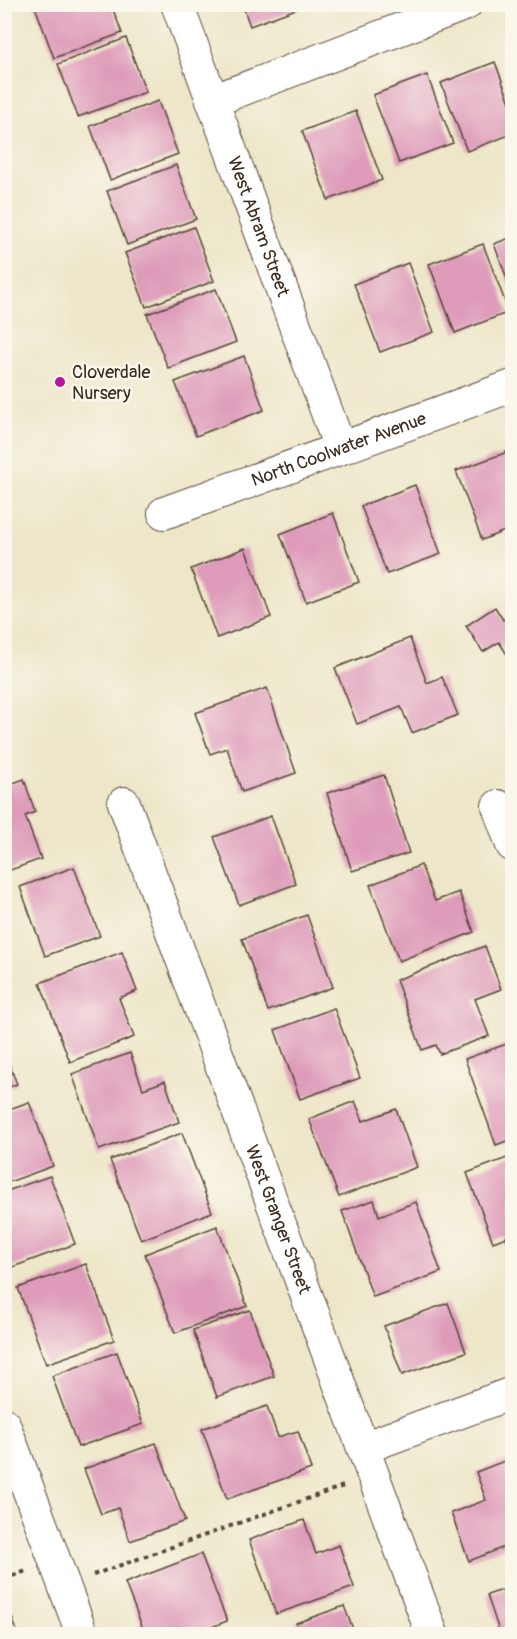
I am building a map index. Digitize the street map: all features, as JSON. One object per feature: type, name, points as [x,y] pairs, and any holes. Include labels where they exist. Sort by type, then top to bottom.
[{"type":"street","name":"West Abram Street","points":[[177,4],[340,448]]},
{"type":"street","points":[[212,101],[466,4]]},
{"type":"street","name":"North Coolwater Avenue","points":[[164,513],[513,386]]},
{"type":"street","name":"West Granger Street","points":[[124,803],[432,1635]]},
{"type":"street","points":[[498,806],[513,845]]},
{"type":"street","points":[[368,1462],[513,1393]]},
{"type":"street","points":[[4,1424],[82,1635]]},
{"type":"path","points":[[64,1585],[368,1462]]},
{"type":"building","points":[[34,4],[111,4],[122,33],[54,58]]},
{"type":"building","points":[[242,4],[307,4],[307,5],[250,26]]},
{"type":"building","points":[[126,38],[146,92],[78,117],[58,64]]},
{"type":"building","points":[[495,62],[512,108],[512,134],[467,151],[441,83]]},
{"type":"building","points":[[427,75],[453,143],[399,163],[373,95]]},
{"type":"building","points":[[158,101],[178,154],[110,180],[90,126]]},
{"type":"building","points":[[356,111],[382,180],[328,200],[302,131]]},
{"type":"building","points":[[176,165],[196,219],[127,245],[107,191]]},
{"type":"building","points":[[194,227],[214,281],[146,307],[125,253]]},
{"type":"building","points":[[512,237],[512,292],[494,244]]},
{"type":"building","points":[[483,244],[509,312],[455,333],[429,264]]},
{"type":"building","points":[[408,263],[434,332],[380,352],[354,284]]},
{"type":"building","points":[[216,289],[236,342],[168,368],[147,314]]},
{"type":"building","points":[[244,356],[264,410],[196,436],[175,382]]},
{"type":"building","points":[[510,451],[512,458],[512,528],[482,540],[456,471]]},
{"type":"building","points":[[415,485],[441,554],[387,574],[361,506]]},
{"type":"building","points":[[333,513],[359,582],[306,602],[280,534]]},
{"type":"building","points":[[245,548],[271,617],[217,638],[191,569]]},
{"type":"building","points":[[495,607],[503,620],[512,614],[512,662],[499,642],[483,652],[466,626]]},
{"type":"building","points":[[410,638],[427,683],[442,677],[458,715],[412,733],[401,707],[357,724],[335,668]]},
{"type":"building","points":[[267,688],[296,773],[242,792],[227,748],[210,754],[195,713]]},
{"type":"building","points":[[384,775],[409,853],[352,871],[327,793]]},
{"type":"building","points":[[24,779],[35,812],[25,816],[41,859],[5,872],[5,786]]},
{"type":"building","points":[[271,816],[296,884],[239,905],[214,837]]},
{"type":"building","points":[[421,865],[435,901],[459,892],[474,932],[399,961],[370,885]]},
{"type":"building","points":[[74,867],[100,936],[45,956],[20,887]]},
{"type":"building","points":[[307,915],[333,987],[268,1011],[242,939]]},
{"type":"building","points":[[485,946],[501,989],[475,999],[489,1036],[440,1054],[436,1045],[422,1050],[396,980]]},
{"type":"building","points":[[122,952],[137,991],[119,998],[134,1037],[70,1062],[40,983]]},
{"type":"building","points":[[334,1008],[360,1078],[300,1099],[275,1030]]},
{"type":"building","points":[[509,1043],[512,1052],[512,1139],[496,1145],[465,1059]]},
{"type":"building","points":[[4,1051],[17,1084],[4,1089]]},
{"type":"building","points":[[130,1053],[143,1089],[165,1081],[179,1122],[99,1150],[72,1074]]},
{"type":"building","points":[[355,1101],[363,1121],[396,1109],[417,1167],[339,1197],[309,1119]]},
{"type":"building","points":[[29,1102],[53,1166],[4,1184],[4,1111]]},
{"type":"building","points":[[182,1133],[212,1212],[141,1240],[110,1160]]},
{"type":"building","points":[[512,1156],[512,1244],[509,1246],[506,1237],[493,1242],[467,1173]]},
{"type":"building","points":[[50,1176],[75,1244],[10,1268],[4,1253],[4,1192]]},
{"type":"building","points":[[374,1200],[379,1216],[416,1202],[441,1272],[373,1297],[342,1211]]},
{"type":"building","points":[[217,1226],[247,1306],[175,1333],[145,1254]]},
{"type":"building","points":[[86,1264],[114,1340],[46,1364],[18,1288]]},
{"type":"building","points":[[448,1303],[466,1352],[402,1375],[384,1326]]},
{"type":"building","points":[[250,1310],[274,1376],[217,1397],[193,1330]]},
{"type":"building","points":[[117,1352],[143,1424],[78,1447],[52,1376]]},
{"type":"building","points":[[267,1406],[278,1437],[298,1431],[311,1469],[227,1499],[202,1429]]},
{"type":"building","points":[[156,1443],[185,1521],[130,1541],[118,1508],[101,1514],[84,1469]]},
{"type":"building","points":[[512,1458],[512,1544],[469,1561],[451,1513],[486,1500],[476,1472]]},
{"type":"building","points":[[304,1520],[316,1554],[339,1545],[354,1587],[276,1614],[249,1540]]},
{"type":"building","points":[[201,1554],[227,1621],[194,1634],[145,1634],[125,1583]]},
{"type":"building","points":[[512,1587],[512,1634],[500,1634],[487,1595]]},
{"type":"building","points":[[5,1598],[18,1634],[4,1634]]},
{"type":"building","points":[[344,1606],[355,1634],[300,1634],[296,1623]]},
{"type":"place","name":"Cloverdale Nursery","points":[[60,382]]}]
